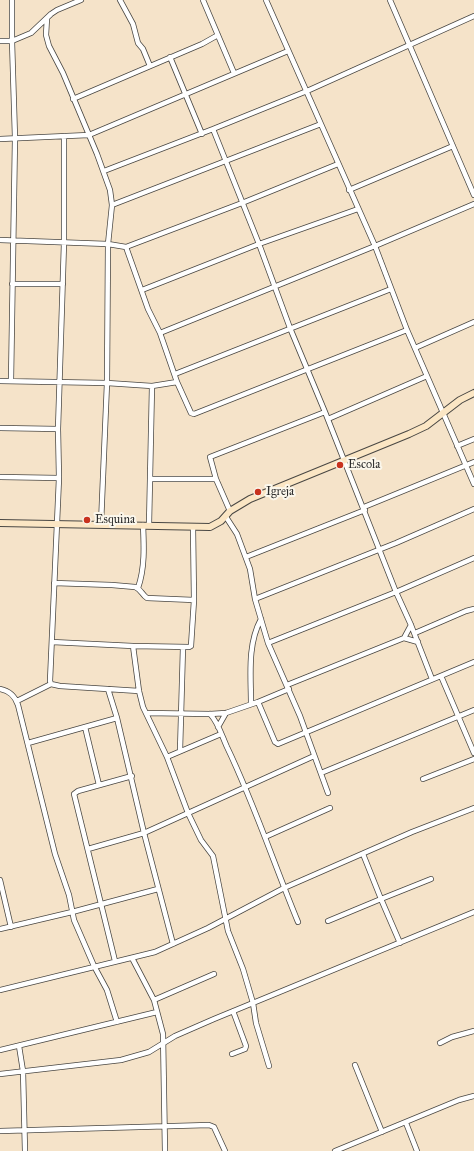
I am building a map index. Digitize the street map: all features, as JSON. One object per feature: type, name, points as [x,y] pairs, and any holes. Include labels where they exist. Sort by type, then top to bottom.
[{"type":"street","points":[[11,382],[15,138],[12,0]]},
{"type":"street","points":[[0,42],[12,41],[32,33],[57,10],[81,0]]},
{"type":"street","points":[[120,0],[133,24],[138,43],[143,49],[150,66]]},
{"type":"street","points":[[203,0],[234,74]]},
{"type":"street","points":[[266,0],[375,246],[407,330],[474,484]]},
{"type":"street","points":[[390,0],[474,195]]},
{"type":"street","points":[[104,171],[202,134],[306,91],[474,16]]},
{"type":"street","points":[[47,18],[46,35],[49,46],[63,73],[104,171],[110,190],[112,205],[108,244],[106,383],[101,524]]},
{"type":"street","points":[[73,99],[202,44],[218,35]]},
{"type":"street","points":[[0,139],[89,135],[288,51]]},
{"type":"street","points":[[170,57],[202,134]]},
{"type":"street","points":[[112,205],[321,124]]},
{"type":"street","points":[[213,129],[259,244],[290,328],[432,679]]},
{"type":"street","points":[[51,684],[56,524],[59,478],[58,429],[64,242],[64,136]]},
{"type":"street","points":[[349,190],[452,146]]},
{"type":"street","points":[[0,240],[108,244],[126,247],[242,203],[338,164]]},
{"type":"street","points":[[160,333],[375,246],[474,204]]},
{"type":"street","points":[[142,290],[259,244],[358,209]]},
{"type":"street","points":[[126,247],[152,319],[160,333],[177,382],[191,413],[194,414],[407,330]]},
{"type":"street","points":[[12,284],[63,284]]},
{"type":"street","points":[[175,374],[391,289]]},
{"type":"street","points":[[415,348],[474,322]]},
{"type":"street","points":[[328,419],[428,376]]},
{"type":"street","points":[[0,381],[106,383],[152,386],[177,382]]},
{"type":"street","points":[[138,588],[143,564],[150,479],[152,386]]},
{"type":"street","points":[[0,523],[210,527],[221,521],[230,511],[254,497],[409,434],[426,426],[460,400],[474,394]]},
{"type":"street","points":[[230,511],[216,479],[210,457],[325,412]]},
{"type":"street","points":[[0,428],[58,429]]},
{"type":"street","points":[[457,446],[474,439]]},
{"type":"street","points":[[246,557],[474,462]]},
{"type":"street","points":[[0,477],[59,478]]},
{"type":"street","points":[[150,479],[216,479]]},
{"type":"street","points":[[255,600],[474,510]]},
{"type":"street","points":[[226,516],[237,534],[246,557],[250,569],[255,600],[268,643],[288,687],[328,794]]},
{"type":"street","points":[[52,642],[190,647],[192,645],[194,600],[193,527]]},
{"type":"street","points":[[268,643],[396,592],[474,558]]},
{"type":"street","points":[[54,583],[112,585],[138,588],[144,596],[148,598],[194,600]]},
{"type":"street","points":[[414,633],[474,609]]},
{"type":"street","points":[[250,704],[252,645],[261,619]]},
{"type":"street","points":[[146,713],[226,713],[258,702],[288,687],[404,638],[411,625]]},
{"type":"street","points":[[404,638],[418,642]]},
{"type":"street","points":[[133,646],[141,703],[166,757],[188,813],[201,840],[212,856],[228,931],[253,1003],[256,1023],[269,1066]]},
{"type":"street","points":[[180,751],[183,647]]},
{"type":"street","points":[[258,702],[275,743],[278,744],[474,662]]},
{"type":"street","points":[[441,676],[474,753]]},
{"type":"street","points":[[17,701],[51,684],[60,686],[139,691]]},
{"type":"street","points":[[0,689],[9,691],[17,701],[21,712],[55,854],[69,895],[72,912],[81,938],[94,966],[108,990],[117,1022]]},
{"type":"street","points":[[108,689],[132,776],[144,833],[173,944]]},
{"type":"street","points":[[321,773],[474,710]]},
{"type":"street","points":[[218,727],[226,713]]},
{"type":"street","points":[[210,714],[218,727],[265,836],[298,922]]},
{"type":"street","points":[[28,743],[117,718]]},
{"type":"street","points":[[85,727],[99,785]]},
{"type":"street","points":[[166,757],[221,734]]},
{"type":"street","points":[[88,849],[144,833],[314,756]]},
{"type":"street","points":[[423,779],[474,759]]},
{"type":"street","points":[[115,962],[74,794],[78,791],[132,776]]},
{"type":"street","points":[[265,836],[330,808]]},
{"type":"street","points":[[0,990],[155,952],[226,919],[284,888],[412,832],[474,808]]},
{"type":"street","points":[[363,854],[400,943]]},
{"type":"street","points":[[328,921],[381,898],[431,879]]},
{"type":"street","points":[[0,880],[11,927]]},
{"type":"street","points":[[0,929],[158,889]]},
{"type":"street","points":[[0,1074],[121,1060],[149,1052],[176,1036],[233,1011],[474,912]]},
{"type":"street","points":[[132,958],[154,1000],[163,1034],[165,1151]]},
{"type":"street","points":[[154,1000],[214,974]]},
{"type":"street","points":[[232,1054],[245,1049],[246,1046],[233,1011]]},
{"type":"street","points":[[0,1050],[157,1012]]},
{"type":"street","points":[[440,1043],[452,1037],[474,1031]]},
{"type":"street","points":[[19,1046],[23,1071],[25,1151]]},
{"type":"street","points":[[355,1065],[382,1132]]},
{"type":"street","points":[[335,1151],[344,1149],[459,1100],[474,1096]]},
{"type":"street","points":[[406,1123],[418,1151]]},
{"type":"street","points":[[0,1131],[212,1126],[217,1132],[225,1151]]},
{"type":"place","name":"Escola","points":[[340,465]]},
{"type":"place","name":"Igreja","points":[[258,492]]},
{"type":"place","name":"Esquina","points":[[87,520]]}]
